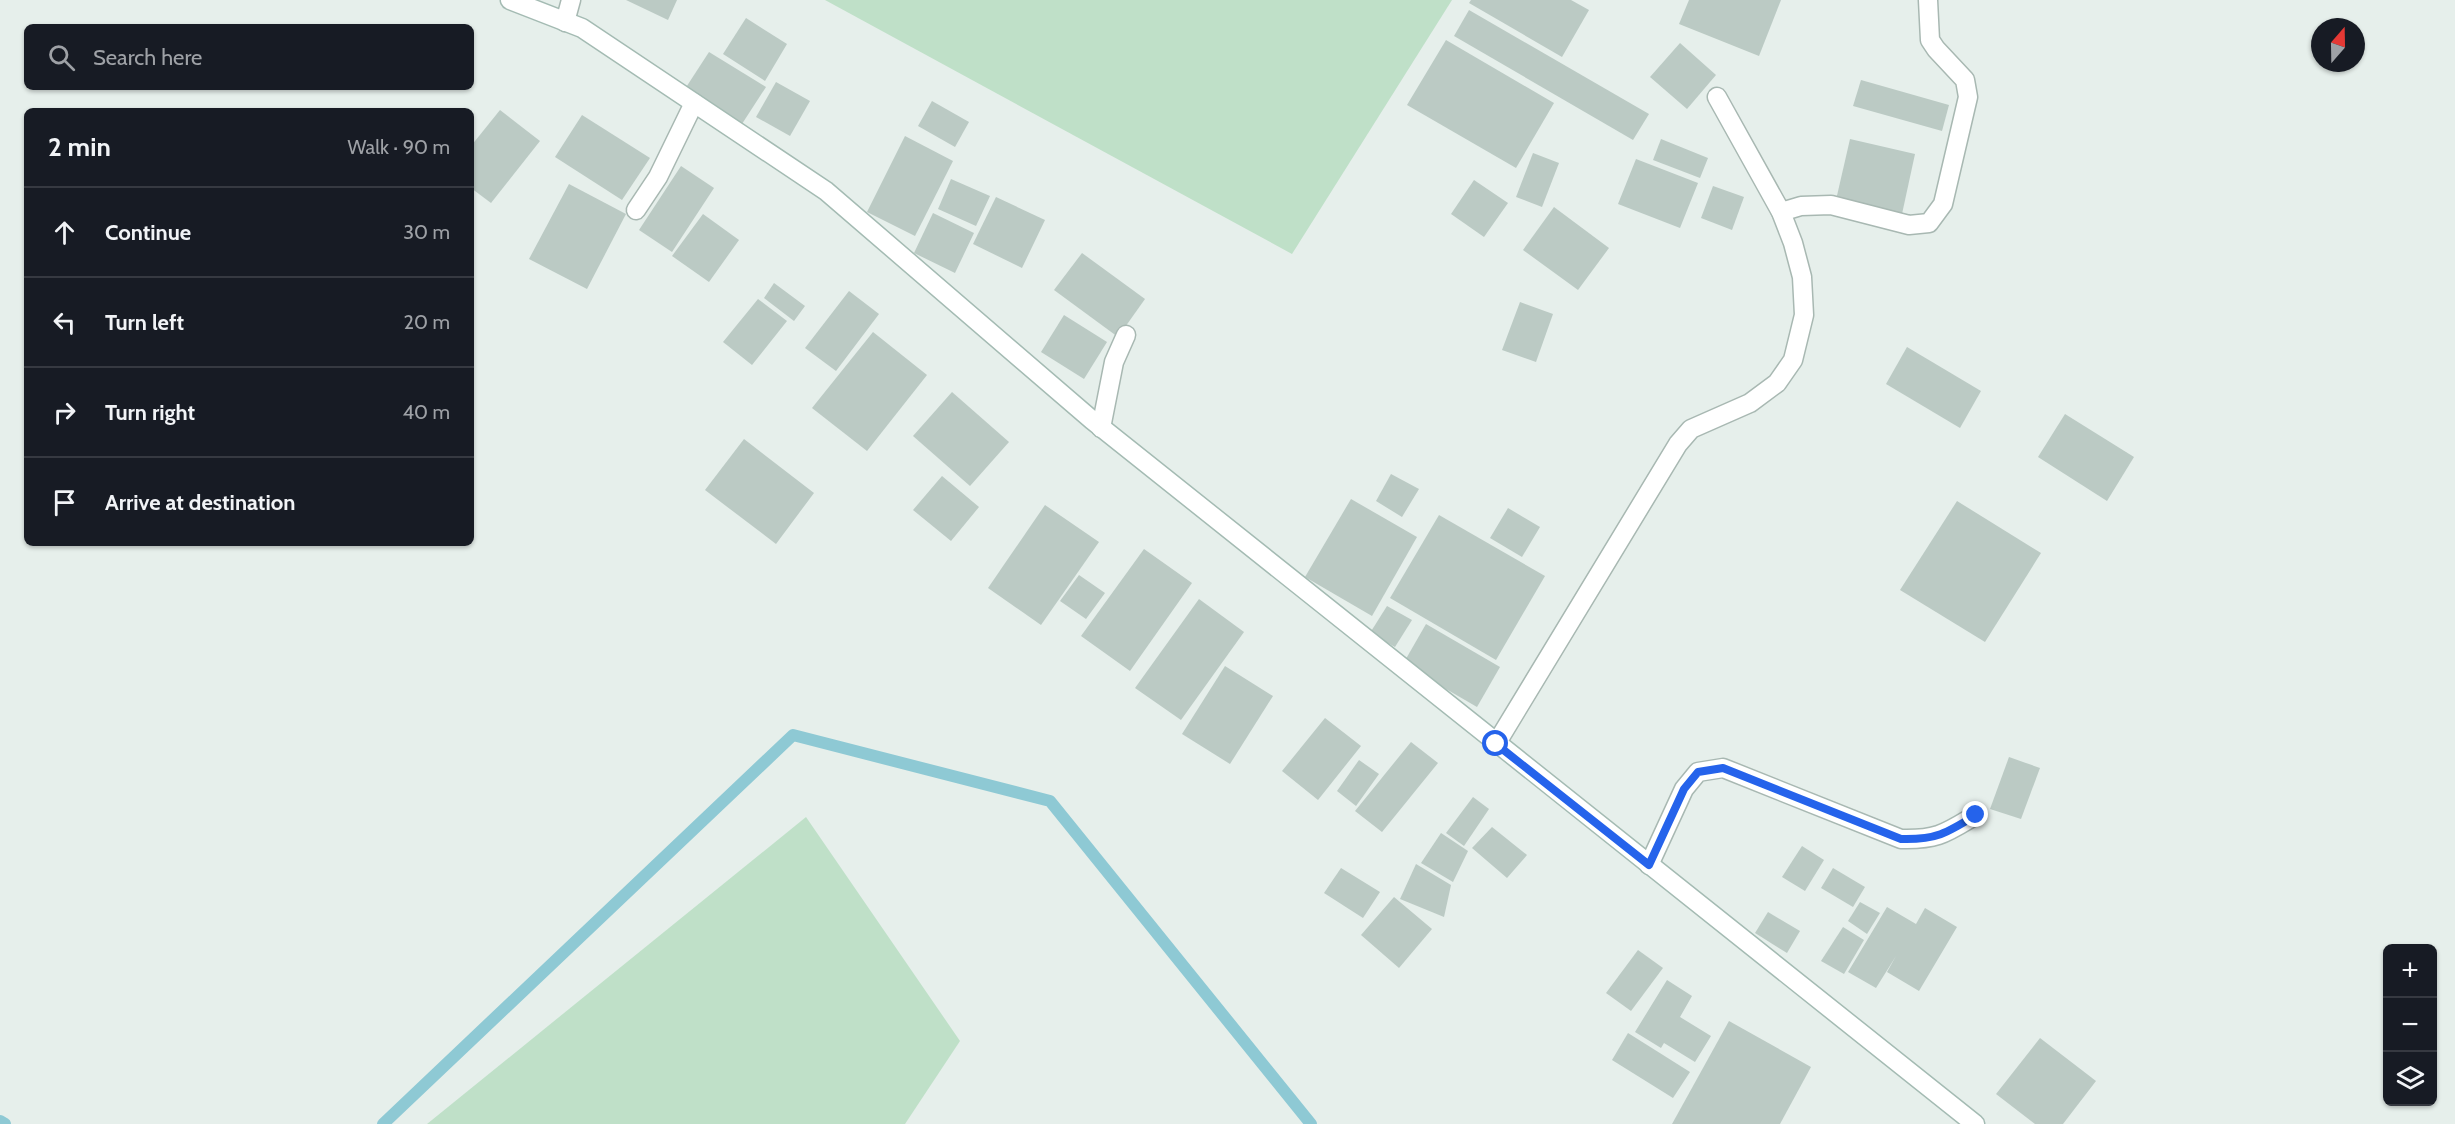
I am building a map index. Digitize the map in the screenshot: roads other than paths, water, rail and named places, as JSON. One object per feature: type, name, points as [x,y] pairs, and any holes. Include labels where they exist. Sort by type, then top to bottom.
[{"type":"street","points":[[510,0],[582,28],[826,191],[1101,428],[1975,1124]]},
{"type":"street","points":[[565,22],[571,0]]},
{"type":"street","points":[[1781,212],[1801,206],[1831,205],[1909,225],[1929,223],[1943,204],[1968,97],[1965,80],[1936,49],[1930,39],[1928,0]]},
{"type":"street","points":[[1496,744],[1678,444],[1691,429],[1750,404],[1777,383],[1793,360],[1804,315],[1802,277],[1793,243],[1781,212],[1717,97]]},
{"type":"street","points":[[636,210],[658,177],[694,103]]},
{"type":"street","points":[[1101,428],[1114,362],[1126,335]]},
{"type":"street","points":[[1649,865],[1684,789],[1698,772],[1723,768],[1901,839],[1942,835],[1976,815]]},
{"type":"waterway","points":[[383,1124],[793,735],[1050,801],[1311,1124]]},
{"type":"waterway","points":[[0,1121],[5,1124]]}]
